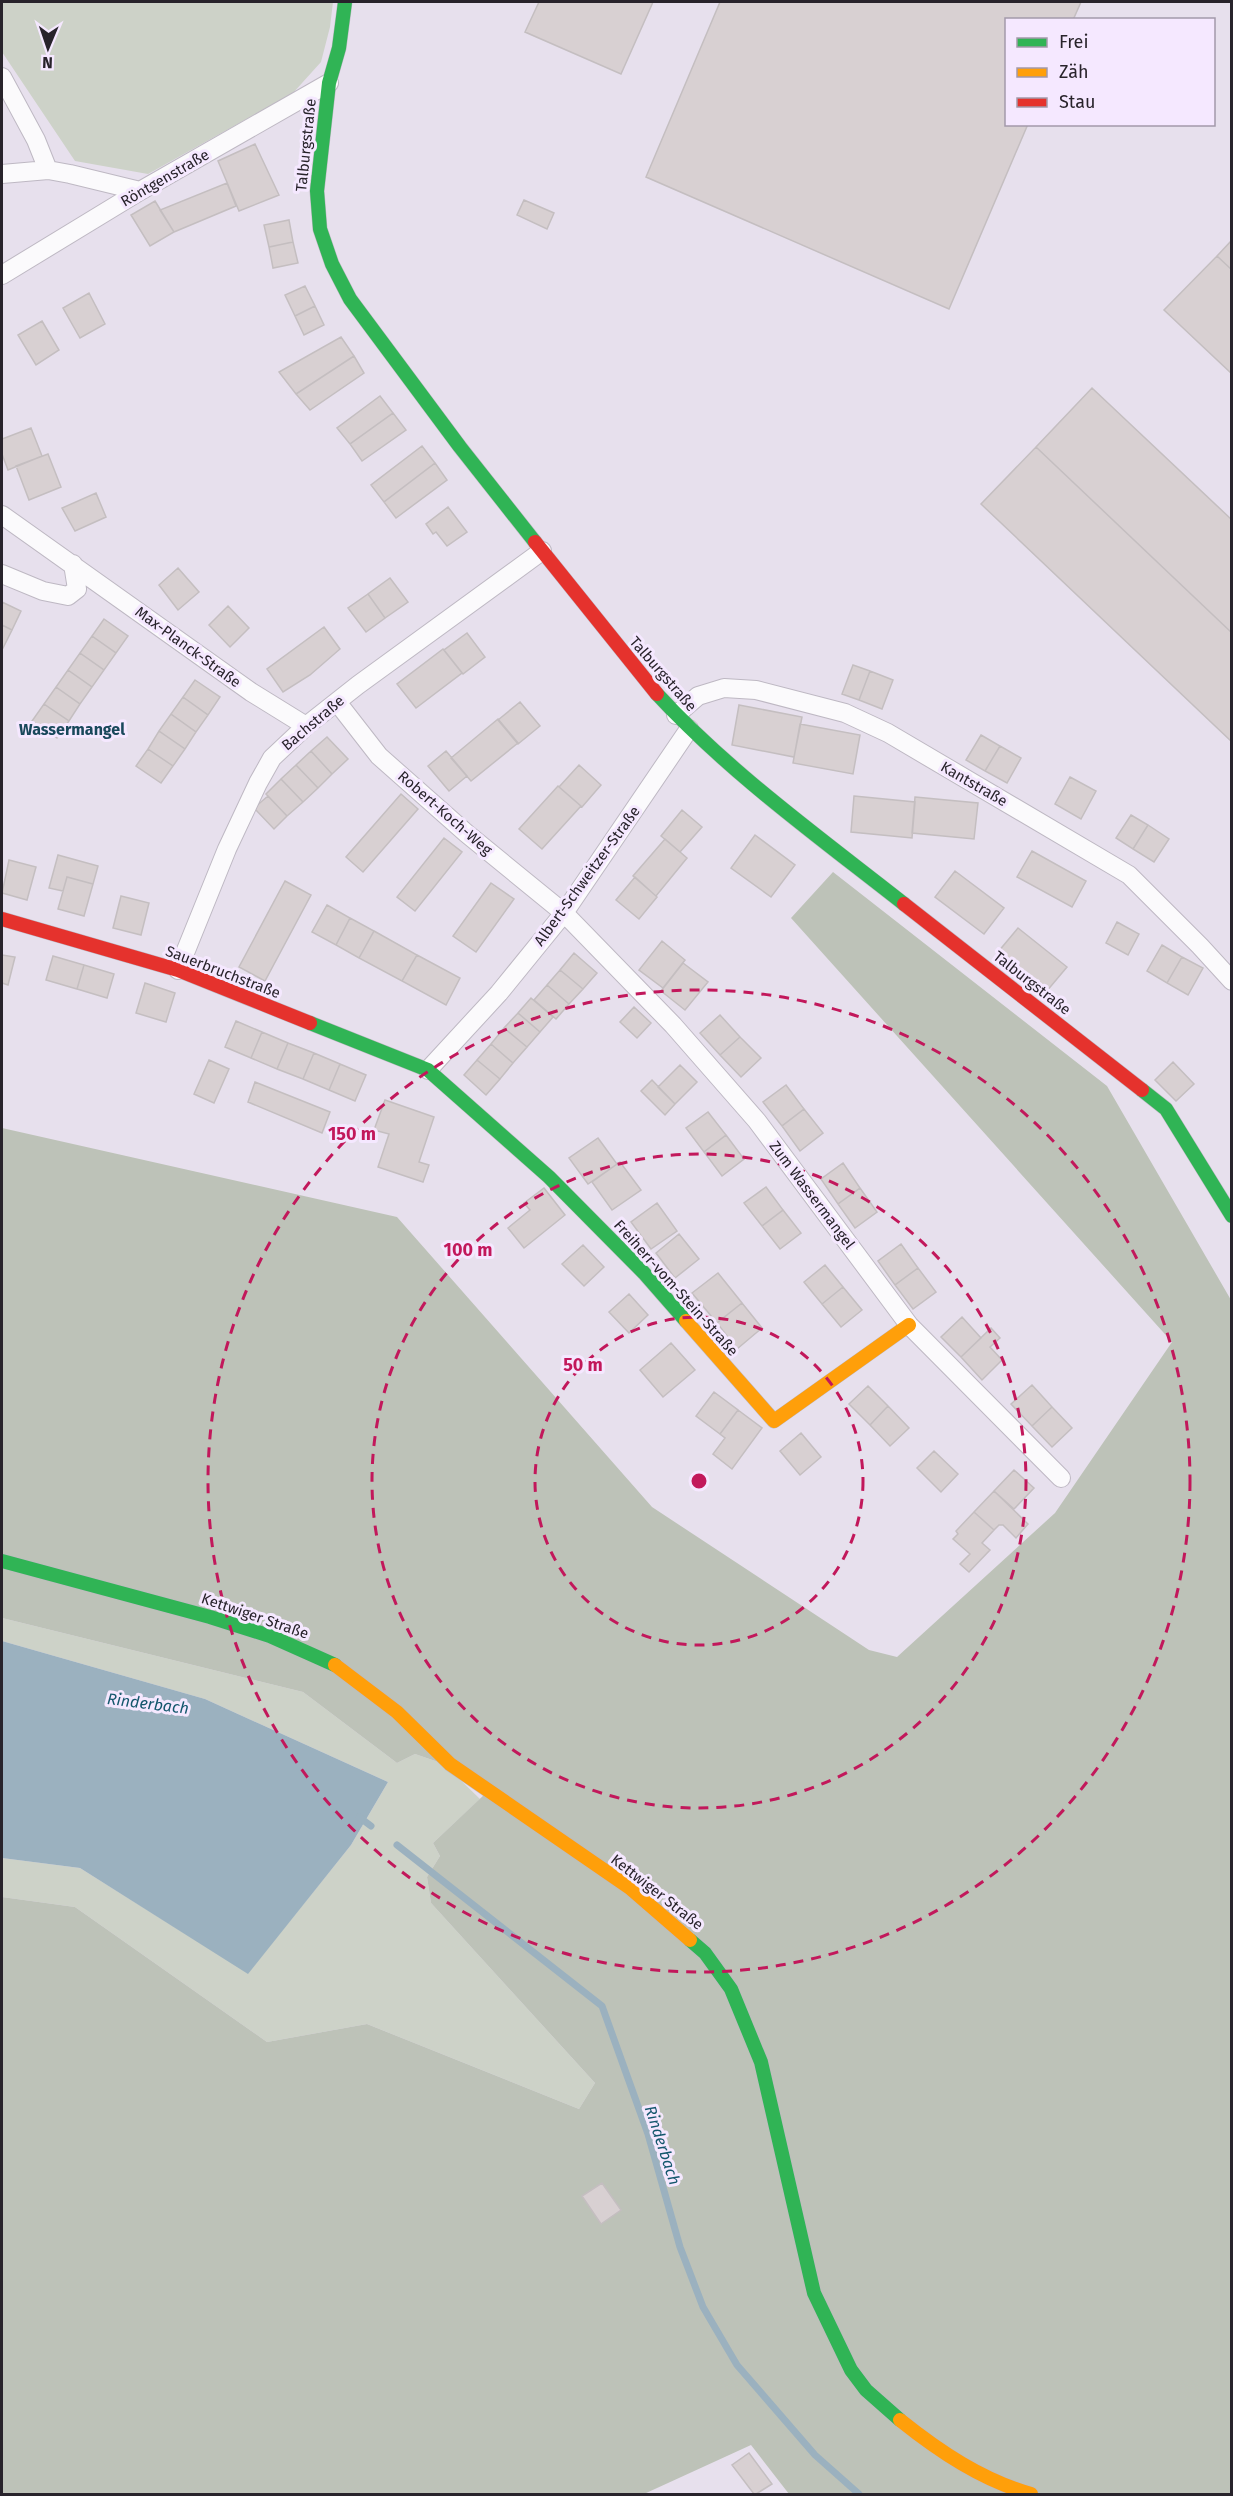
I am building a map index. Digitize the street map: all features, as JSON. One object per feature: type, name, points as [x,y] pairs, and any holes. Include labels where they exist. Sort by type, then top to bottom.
[{"type":"street","name":"Talburgstraße","points":[[345,2],[339,48],[329,83],[317,191],[320,229],[332,264],[351,299],[381,341],[460,447],[646,683],[689,729],[802,824],[1166,1109],[1232,1216]]},
{"type":"street","points":[[2,77],[36,140],[48,170]]},
{"type":"street","name":"Röntgenstraße","points":[[2,274],[140,191],[329,83]]},
{"type":"street","points":[[2,174],[48,170],[140,191]]},
{"type":"street","name":"Max-Planck-Straße","points":[[2,515],[250,692],[306,726]]},
{"type":"street","name":"Bachstraße","points":[[178,970],[227,849],[272,758],[306,726],[337,702],[542,551]]},
{"type":"street","points":[[2,574],[43,591],[68,596],[77,589],[73,564]]},
{"type":"street","name":"Kantstraße","points":[[676,715],[698,696],[724,688],[756,690],[845,713],[888,733],[1129,875],[1232,981]]},
{"type":"street","name":"Robert-Koch-Weg","points":[[337,702],[379,756],[466,833],[564,913]]},
{"type":"street","name":"Albert-Schweitzer-Straße","points":[[428,1070],[499,993],[564,913],[689,729]]},
{"type":"street","name":"Zum Wassermangel","points":[[564,913],[673,1025],[757,1121],[909,1325],[1061,1478]]},
{"type":"street","name":"Sauerbruchstraße","points":[[2,919],[178,970],[428,1070]]},
{"type":"street","name":"Freiherr-vom-Stein-Straße","points":[[428,1070],[549,1177],[644,1273],[774,1421],[909,1325]]},
{"type":"street","name":"Kettwiger Straße","points":[[2,1561],[210,1617],[270,1636],[330,1662],[367,1687],[397,1712],[450,1764],[630,1888],[705,1953],[731,1989],[761,2062],[814,2293],[851,2370],[866,2390],[938,2450],[999,2490],[1031,2494]]},
{"type":"shaded area","points":[[2,2],[333,2],[330,27],[321,62],[293,93],[148,174],[75,161],[2,52]]},
{"type":"shaded area","points":[[833,872],[1107,1086],[1231,1300],[1231,2494],[789,2494],[751,2445],[644,2494],[2,2494],[2,1897],[75,1907],[267,2042],[367,2024],[579,2109],[595,2083],[431,1903],[427,1877],[440,1856],[433,1843],[485,1794],[444,1764],[415,1754],[397,1763],[303,1692],[2,1618],[2,1128],[397,1217],[652,1507],[869,1650],[897,1657],[1055,1513],[1172,1342],[791,918]]},
{"type":"shaded area","points":[[2,1618],[303,1692],[397,1763],[415,1754],[444,1764],[480,1799],[433,1843],[440,1856],[427,1877],[431,1903],[595,2083],[579,2109],[367,2024],[267,2042],[75,1907],[2,1897],[2,1858],[80,1868],[248,1973],[351,1845],[388,1782],[205,1699],[2,1641]]},
{"type":"water","points":[[2,1641],[205,1699],[388,1782],[351,1845],[248,1974],[80,1868],[2,1858]]},
{"type":"building","points":[[539,2],[653,2],[621,74],[525,32]]},
{"type":"building","points":[[720,2],[1081,2],[1074,18],[1005,18],[1005,126],[1027,126],[949,309],[646,177]]},
{"type":"building","points":[[255,144],[279,195],[239,211],[218,161]]},
{"type":"building","points":[[227,183],[236,206],[174,232],[160,210]]},
{"type":"building","points":[[524,200],[554,213],[547,229],[517,215]]},
{"type":"building","points":[[155,201],[174,232],[150,246],[131,215]]},
{"type":"building","points":[[289,220],[293,242],[269,247],[264,225]]},
{"type":"building","points":[[1232,240],[1232,270],[1217,256]]},
{"type":"building","points":[[293,242],[298,263],[273,268],[269,247]]},
{"type":"building","points":[[1217,256],[1232,270],[1232,374],[1164,310]]},
{"type":"building","points":[[305,286],[315,306],[295,316],[285,295]]},
{"type":"building","points":[[89,293],[105,324],[80,338],[63,308]]},
{"type":"building","points":[[315,306],[324,325],[304,335],[295,316]]},
{"type":"building","points":[[42,321],[59,350],[36,365],[18,335]]},
{"type":"building","points":[[341,337],[354,356],[296,394],[279,372]]},
{"type":"building","points":[[354,356],[364,373],[310,410],[296,394]]},
{"type":"building","points":[[1092,388],[1232,520],[1232,633],[1036,447]]},
{"type":"building","points":[[380,396],[393,413],[350,444],[337,428]]},
{"type":"building","points":[[393,413],[406,430],[362,461],[350,444]]},
{"type":"building","points":[[31,428],[42,456],[8,470],[2,454],[2,439]]},
{"type":"building","points":[[422,446],[435,463],[384,502],[371,485]]},
{"type":"building","points":[[1036,447],[1232,633],[1232,742],[981,504]]},
{"type":"building","points":[[48,454],[61,487],[29,500],[16,466]]},
{"type":"building","points":[[435,463],[447,480],[396,518],[384,502]]},
{"type":"building","points":[[96,493],[106,517],[75,531],[62,508]]},
{"type":"building","points":[[448,507],[467,532],[447,546],[436,532],[433,534],[426,524]]},
{"type":"building","points":[[178,568],[199,592],[178,610],[159,585]]},
{"type":"building","points":[[390,578],[408,602],[385,618],[368,594]]},
{"type":"building","points":[[368,594],[385,618],[366,632],[348,608]]},
{"type":"building","points":[[2,602],[21,611],[12,630],[2,625]]},
{"type":"building","points":[[228,606],[249,628],[230,647],[209,625]]},
{"type":"building","points":[[104,619],[128,636],[116,653],[92,636]]},
{"type":"building","points":[[2,625],[12,630],[3,648],[2,647]]},
{"type":"building","points":[[324,627],[340,649],[310,675],[283,692],[267,669]]},
{"type":"building","points":[[467,633],[485,657],[463,674],[444,650]]},
{"type":"building","points":[[92,636],[116,653],[104,670],[80,653]]},
{"type":"building","points":[[443,649],[462,673],[416,708],[397,684]]},
{"type":"building","points":[[80,653],[104,670],[92,687],[68,670]]},
{"type":"building","points":[[853,665],[870,671],[859,700],[842,694]]},
{"type":"building","points":[[68,670],[92,687],[80,704],[56,687]]},
{"type":"building","points":[[870,671],[893,680],[882,709],[859,700]]},
{"type":"building","points":[[195,680],[220,697],[208,715],[183,697]]},
{"type":"building","points":[[56,687],[80,704],[69,721],[44,704]]},
{"type":"building","points":[[183,697],[208,715],[196,732],[171,714]]},
{"type":"building","points":[[520,702],[540,726],[518,744],[498,720]]},
{"type":"building","points":[[44,704],[69,721],[57,738],[32,721]]},
{"type":"building","points":[[739,705],[802,717],[794,757],[732,745]]},
{"type":"building","points":[[171,714],[196,732],[185,749],[159,731]]},
{"type":"building","points":[[498,719],[518,743],[471,781],[451,758]]},
{"type":"building","points":[[800,724],[860,735],[853,774],[793,763]]},
{"type":"building","points":[[159,731],[185,749],[173,766],[148,749]]},
{"type":"building","points":[[981,735],[1000,746],[985,771],[966,760]]},
{"type":"building","points":[[327,737],[348,759],[332,774],[311,751]]},
{"type":"building","points":[[1000,746],[1021,758],[1007,783],[985,771]]},
{"type":"building","points":[[148,749],[173,766],[161,783],[136,766]]},
{"type":"building","points":[[311,751],[332,774],[318,788],[296,765]]},
{"type":"building","points":[[446,751],[467,776],[449,791],[428,766]]},
{"type":"building","points":[[296,765],[318,788],[303,802],[281,779]]},
{"type":"building","points":[[579,765],[601,785],[582,807],[559,787]]},
{"type":"building","points":[[1070,777],[1096,791],[1081,819],[1055,804]]},
{"type":"building","points":[[281,779],[303,802],[287,816],[266,794]]},
{"type":"building","points":[[558,786],[581,806],[542,849],[519,829]]},
{"type":"building","points":[[401,794],[418,809],[363,872],[346,857]]},
{"type":"building","points":[[268,796],[287,816],[274,829],[254,808]]},
{"type":"building","points":[[854,796],[915,802],[912,838],[851,832]]},
{"type":"building","points":[[915,797],[978,803],[974,839],[912,833]]},
{"type":"building","points":[[682,810],[702,827],[680,852],[661,836]]},
{"type":"building","points":[[1131,815],[1148,825],[1133,849],[1116,838]]},
{"type":"building","points":[[1148,825],[1169,839],[1154,862],[1133,849]]},
{"type":"building","points":[[755,835],[795,865],[771,897],[731,868]]},
{"type":"building","points":[[444,838],[462,852],[415,911],[397,897]]},
{"type":"building","points":[[665,839],[687,858],[656,896],[633,876]]},
{"type":"building","points":[[1032,851],[1086,881],[1072,907],[1017,877]]},
{"type":"building","points":[[58,855],[98,866],[93,884],[67,877],[63,891],[49,888]]},
{"type":"building","points":[[9,860],[36,867],[27,900],[2,893]]},
{"type":"building","points":[[955,871],[1004,908],[984,934],[935,897]]},
{"type":"building","points":[[67,877],[93,884],[84,916],[58,909]]},
{"type":"building","points":[[635,877],[657,897],[639,919],[616,900]]},
{"type":"building","points":[[285,881],[311,895],[265,981],[239,967]]},
{"type":"building","points":[[491,883],[514,899],[476,952],[453,936]]},
{"type":"building","points":[[121,896],[149,903],[141,935],[113,928]]},
{"type":"building","points":[[327,905],[350,918],[336,945],[312,932]]},
{"type":"building","points":[[350,918],[374,931],[359,958],[336,945]]},
{"type":"building","points":[[1117,922],[1139,934],[1128,955],[1106,943]]},
{"type":"building","points":[[1018,928],[1067,967],[1046,992],[998,952]]},
{"type":"building","points":[[374,931],[417,955],[402,981],[359,958]]},
{"type":"building","points":[[662,941],[685,960],[663,988],[639,970]]},
{"type":"building","points":[[1162,945],[1182,957],[1167,983],[1147,971]]},
{"type":"building","points":[[574,953],[597,973],[583,989],[560,970]]},
{"type":"building","points":[[2,955],[15,957],[8,985],[2,983]]},
{"type":"building","points":[[417,955],[460,978],[446,1005],[402,981]]},
{"type":"building","points":[[53,956],[84,965],[77,989],[46,980]]},
{"type":"building","points":[[1182,957],[1203,968],[1188,995],[1167,983]]},
{"type":"building","points":[[683,963],[708,982],[685,1010],[661,991]]},
{"type":"building","points":[[84,965],[114,974],[107,998],[77,989]]},
{"type":"building","points":[[560,970],[583,989],[569,1004],[547,985]]},
{"type":"building","points":[[145,983],[175,993],[166,1022],[136,1013]]},
{"type":"building","points":[[547,985],[569,1004],[556,1019],[534,1000]]},
{"type":"building","points":[[531,998],[553,1017],[540,1032],[518,1013]]},
{"type":"building","points":[[634,1007],[651,1023],[637,1038],[620,1022]]},
{"type":"building","points":[[518,1013],[540,1032],[527,1047],[504,1028]]},
{"type":"building","points":[[720,1015],[740,1037],[720,1055],[700,1033]]},
{"type":"building","points":[[236,1021],[262,1032],[251,1058],[225,1047]]},
{"type":"building","points":[[504,1028],[527,1047],[513,1063],[491,1044]]},
{"type":"building","points":[[262,1032],[288,1043],[277,1069],[251,1058]]},
{"type":"building","points":[[740,1037],[761,1058],[741,1077],[720,1055]]},
{"type":"building","points":[[288,1043],[314,1053],[303,1079],[277,1069]]},
{"type":"building","points":[[491,1044],[513,1063],[500,1079],[477,1060]]},
{"type":"building","points":[[314,1053],[340,1064],[329,1090],[303,1079]]},
{"type":"building","points":[[209,1060],[229,1069],[214,1103],[194,1094]]},
{"type":"building","points":[[477,1060],[500,1079],[486,1095],[464,1075]]},
{"type":"building","points":[[1173,1062],[1194,1084],[1176,1101],[1155,1080]]},
{"type":"building","points":[[340,1064],[366,1075],[355,1101],[329,1090]]},
{"type":"building","points":[[680,1065],[697,1082],[675,1104],[658,1087]]},
{"type":"building","points":[[652,1080],[675,1104],[665,1115],[641,1091]]},
{"type":"building","points":[[255,1082],[330,1112],[322,1133],[248,1102]]},
{"type":"building","points":[[786,1085],[804,1109],[782,1126],[763,1102]]},
{"type":"building","points":[[385,1100],[434,1117],[419,1162],[429,1165],[423,1182],[378,1167],[389,1134],[374,1130]]},
{"type":"building","points":[[804,1109],[823,1133],[800,1151],[782,1126]]},
{"type":"building","points":[[708,1112],[726,1135],[704,1152],[686,1128]]},
{"type":"building","points":[[726,1135],[744,1159],[722,1176],[704,1152]]},
{"type":"building","points":[[598,1138],[617,1164],[588,1184],[569,1158]]},
{"type":"building","points":[[620,1162],[641,1190],[612,1210],[592,1182]]},
{"type":"building","points":[[843,1163],[860,1188],[838,1204],[821,1179]]},
{"type":"building","points":[[766,1187],[783,1210],[762,1226],[744,1203]]},
{"type":"building","points":[[544,1188],[565,1215],[524,1248],[508,1228],[530,1210],[524,1203]]},
{"type":"building","points":[[860,1188],[877,1212],[855,1228],[838,1204]]},
{"type":"building","points":[[657,1203],[677,1231],[651,1249],[631,1222]]},
{"type":"building","points":[[783,1210],[801,1233],[780,1249],[762,1226]]},
{"type":"building","points":[[679,1234],[699,1259],[675,1278],[656,1253]]},
{"type":"building","points":[[901,1244],[918,1268],[895,1285],[878,1261]]},
{"type":"building","points":[[583,1245],[604,1267],[584,1286],[562,1264]]},
{"type":"building","points":[[825,1265],[843,1287],[822,1304],[804,1282]]},
{"type":"building","points":[[918,1268],[936,1292],[913,1309],[895,1285]]},
{"type":"building","points":[[718,1273],[742,1303],[717,1323],[692,1293]]},
{"type":"building","points":[[843,1287],[862,1310],[841,1327],[822,1304]]},
{"type":"building","points":[[629,1294],[648,1315],[629,1333],[609,1312]]},
{"type":"building","points":[[742,1303],[762,1328],[737,1349],[717,1323]]},
{"type":"building","points":[[962,1317],[981,1338],[961,1357],[941,1337]]},
{"type":"building","points":[[991,1328],[1000,1338],[990,1347],[1002,1360],[982,1380],[961,1357]]},
{"type":"building","points":[[671,1343],[695,1370],[663,1397],[640,1370]]},
{"type":"building","points":[[1032,1385],[1052,1407],[1032,1426],[1011,1404]]},
{"type":"building","points":[[868,1386],[888,1406],[870,1425],[849,1404]]},
{"type":"building","points":[[714,1392],[738,1410],[720,1434],[696,1416]]},
{"type":"building","points":[[888,1406],[909,1428],[890,1446],[870,1425]]},
{"type":"building","points":[[1052,1407],[1072,1428],[1052,1447],[1032,1426]]},
{"type":"building","points":[[738,1410],[762,1428],[732,1469],[713,1454],[725,1438],[720,1434]]},
{"type":"building","points":[[801,1433],[821,1457],[800,1475],[780,1451]]},
{"type":"building","points":[[934,1451],[958,1474],[941,1492],[917,1468]]},
{"type":"building","points":[[1014,1470],[1034,1488],[1014,1509],[994,1491]]},
{"type":"building","points":[[994,1491],[1028,1524],[1016,1538],[1003,1525],[999,1525],[994,1530],[974,1512]]},
{"type":"building","points":[[974,1512],[994,1530],[982,1543],[990,1550],[969,1572],[960,1564],[970,1554],[953,1539],[958,1534],[956,1531]]},
{"type":"building","points":[[602,2183],[621,2210],[601,2224],[582,2196]]},
{"type":"building","points":[[749,2453],[772,2484],[756,2494],[732,2465]]},
{"type":"waterway","name":"Rinderbach","points":[[359,1817],[371,1826]]},
{"type":"waterway","name":"Rinderbach","points":[[397,1845],[602,2006],[648,2134],[680,2247],[703,2307],[737,2365],[815,2455],[859,2494]]},
{"type":"traffic: fast","points":[[345,2],[339,48],[329,83],[317,191],[320,229],[332,264],[350,299],[460,447],[535,542]]},
{"type":"traffic: fast","points":[[657,694],[714,751],[904,904]]},
{"type":"traffic: fast","points":[[310,1023],[428,1070],[549,1177],[644,1273],[686,1321]]},
{"type":"traffic: fast","points":[[1142,1090],[1166,1109],[1232,1216]]},
{"type":"traffic: fast","points":[[2,1561],[210,1617],[270,1636],[335,1665]]},
{"type":"traffic: fast","points":[[690,1940],[705,1953],[731,1989],[761,2062],[814,2293],[851,2370],[866,2390],[900,2420]]},
{"type":"traffic: slow","points":[[686,1321],[774,1421],[909,1325]]},
{"type":"traffic: slow","points":[[335,1665],[397,1712],[450,1764],[630,1888],[690,1940]]},
{"type":"traffic: slow","points":[[900,2420],[962,2464],[995,2481],[1031,2494]]},
{"type":"traffic: jam","points":[[535,542],[657,694]]},
{"type":"traffic: jam","points":[[904,904],[1142,1090]]},
{"type":"traffic: jam","points":[[2,919],[178,970],[310,1023]]},
{"type":"district","name":"Wassermangel","points":[[72,729]]}]
